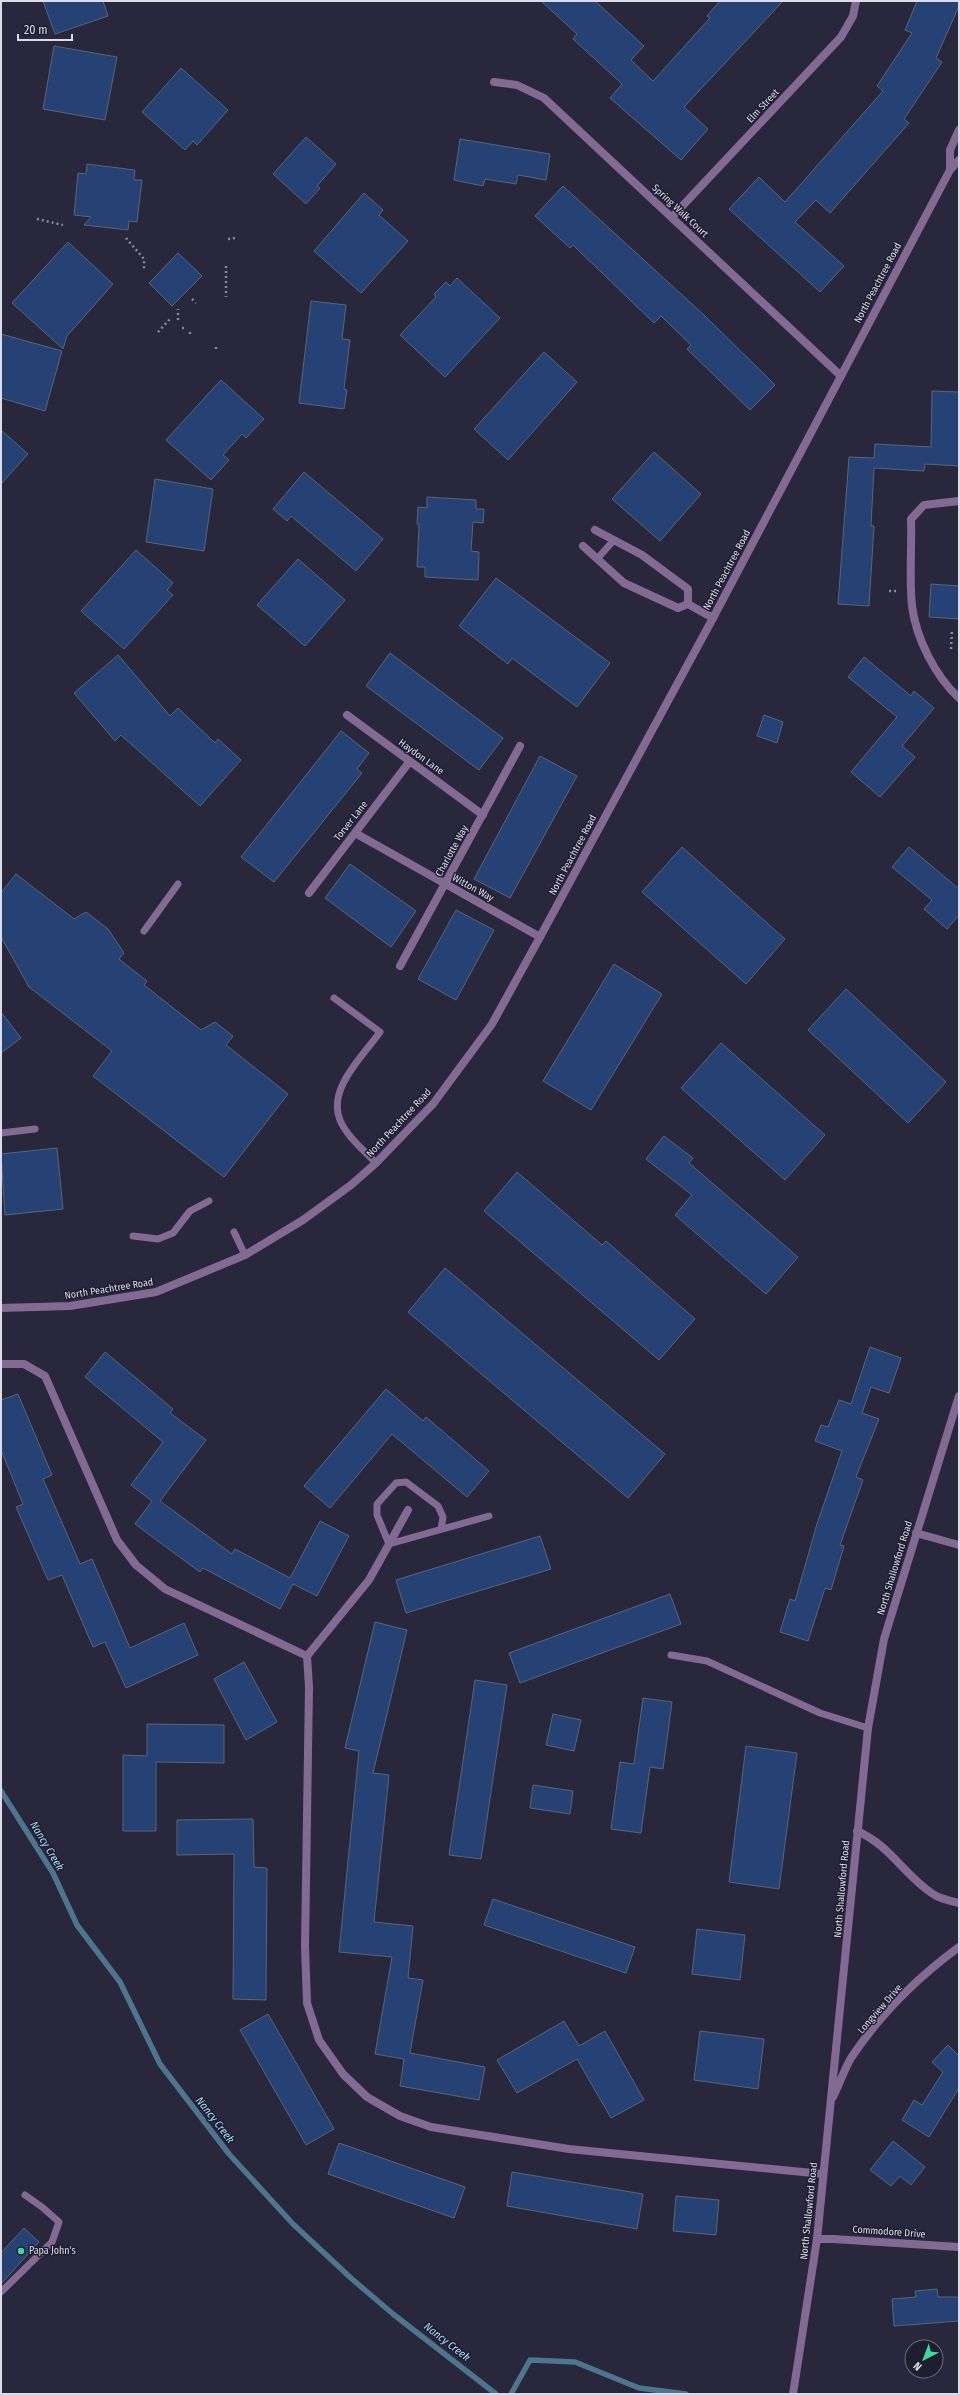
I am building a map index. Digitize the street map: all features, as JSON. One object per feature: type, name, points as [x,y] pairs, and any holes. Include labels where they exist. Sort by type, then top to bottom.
[{"type":"street","name":"Elm Street","points":[[672,217],[841,37],[853,16],[856,1]]},
{"type":"street","name":"Spring Walk Court","points":[[494,82],[517,85],[544,98],[841,376]]},
{"type":"street","name":"North Peachtree Road","points":[[950,170],[950,150],[959,130]]},
{"type":"street","name":"North Peachtree Road","points":[[1,1308],[70,1306],[156,1292],[245,1255],[274,1240],[327,1204],[376,1163],[433,1104],[487,1030],[540,937],[713,618],[950,170],[959,160]]},
{"type":"street","points":[[959,501],[924,505],[911,519],[911,527],[912,605],[915,624],[938,673],[959,698]]},
{"type":"street","points":[[595,530],[642,555],[688,589],[688,604]]},
{"type":"street","points":[[583,546],[624,583],[678,608],[688,604]]},
{"type":"street","points":[[688,604],[713,618]]},
{"type":"street","name":"Haydon Lane","points":[[347,715],[483,815]]},
{"type":"street","name":"Charlotte Way","points":[[400,966],[520,746]]},
{"type":"street","name":"Torver Lane","points":[[309,893],[410,761]]},
{"type":"street","name":"Witton Way","points":[[354,833],[540,937]]},
{"type":"street","points":[[1,1364],[24,1364],[45,1376],[117,1540],[136,1565],[165,1589],[306,1656]]},
{"type":"street","name":"North Shallowford Road","points":[[793,2394],[818,2240],[823,2174],[833,2097],[857,1831],[868,1728],[884,1639],[959,1396]]},
{"type":"street","points":[[408,1510],[369,1580],[306,1656],[309,1687],[305,1947],[307,2004],[319,2040],[343,2074],[367,2097],[400,2116],[431,2127],[569,2149],[823,2174]]},
{"type":"street","points":[[916,1533],[959,1544]]},
{"type":"street","points":[[857,1831],[874,1839],[886,1848],[907,1872],[934,1895],[959,1903]]},
{"type":"street","name":"Longview Drive","points":[[833,2097],[851,2059],[890,2010],[936,1964],[959,1947]]},
{"type":"street","name":"Commodore Drive","points":[[818,2240],[840,2239],[959,2247]]},
{"type":"lane","points":[[597,559],[614,540]]},
{"type":"lane","points":[[144,931],[178,884]]},
{"type":"lane","points":[[334,998],[380,1032],[344,1083],[336,1106],[340,1121],[349,1134],[376,1163]]},
{"type":"lane","points":[[1,1132],[36,1129]]},
{"type":"lane","points":[[133,1236],[158,1239],[173,1234],[190,1211],[209,1201]]},
{"type":"lane","points":[[234,1232],[245,1255]]},
{"type":"lane","points":[[441,1529],[442,1517],[438,1506],[406,1482],[396,1483],[377,1504],[377,1515],[389,1544],[489,1516]]},
{"type":"lane","points":[[671,1655],[706,1661],[820,1713],[868,1728]]},
{"type":"lane","points":[[1,2292],[52,2242],[59,2222],[25,2195]]},
{"type":"path","points":[[37,219],[63,225]]},
{"type":"path","points":[[126,238],[144,259],[144,270]]},
{"type":"path","points":[[228,239],[235,238]]},
{"type":"path","points":[[226,266],[226,297]]},
{"type":"path","points":[[192,299],[196,303]]},
{"type":"path","points":[[178,309],[178,320]]},
{"type":"path","points":[[158,332],[170,318]]},
{"type":"path","points":[[951,649],[952,629]]},
{"type":"building","points":[[43,1],[103,1],[108,16],[55,34]]},
{"type":"building","points":[[541,1],[595,1],[644,46],[631,60],[653,81],[710,18],[707,16],[720,1],[783,1],[684,107],[708,129],[681,160],[610,98],[622,84],[573,39],[577,34]]},
{"type":"building","points":[[917,1],[959,1],[959,6],[936,58],[942,62],[904,119],[909,123],[830,213],[816,200],[795,222],[844,266],[820,292],[729,209],[759,177],[785,202],[883,91],[877,86],[912,33],[905,30]]},
{"type":"building","points":[[54,46],[117,57],[105,120],[43,109]]},
{"type":"building","points":[[181,68],[228,110],[197,145],[193,141],[185,150],[142,112]]},
{"type":"building","points":[[306,137],[336,164],[317,186],[320,188],[306,204],[273,174]]},
{"type":"building","points":[[460,139],[550,154],[546,180],[518,175],[516,184],[485,179],[483,186],[454,180]]},
{"type":"building","points":[[87,164],[135,170],[134,180],[142,180],[137,222],[129,221],[128,230],[84,225],[91,217],[74,215],[78,173],[86,174]]},
{"type":"building","points":[[563,186],[704,315],[775,385],[750,410],[687,349],[691,345],[661,316],[654,323],[573,245],[570,248],[535,216]]},
{"type":"building","points":[[364,193],[383,210],[379,215],[408,241],[361,293],[314,251]]},
{"type":"building","points":[[68,242],[113,284],[67,336],[63,349],[12,303]]},
{"type":"building","points":[[178,253],[202,276],[172,306],[149,283]]},
{"type":"building","points":[[457,278],[500,318],[445,377],[400,335],[436,297],[434,294],[446,282],[450,286]]},
{"type":"building","points":[[311,301],[346,305],[342,339],[350,340],[344,389],[347,390],[344,409],[299,403]]},
{"type":"building","points":[[1,334],[62,351],[45,411],[1,398]]},
{"type":"building","points":[[544,352],[577,382],[508,460],[474,429]]},
{"type":"building","points":[[221,380],[264,419],[246,438],[242,434],[223,455],[229,460],[211,480],[166,440]]},
{"type":"building","points":[[932,391],[959,392],[959,466],[925,464],[924,471],[874,468],[871,526],[874,526],[869,606],[838,604],[849,457],[874,458],[875,444],[931,447]]},
{"type":"building","points":[[1,430],[28,454],[1,484]]},
{"type":"building","points":[[654,452],[701,494],[660,541],[612,499]]},
{"type":"building","points":[[304,472],[383,539],[356,571],[291,516],[287,521],[273,509]]},
{"type":"building","points":[[155,479],[213,489],[204,551],[146,542]]},
{"type":"building","points":[[427,497],[476,500],[476,509],[484,509],[483,523],[473,522],[471,551],[479,552],[478,580],[425,577],[425,567],[417,567],[419,525],[417,524],[418,507],[427,508]]},
{"type":"building","points":[[136,550],[173,583],[167,590],[173,595],[124,649],[81,611]]},
{"type":"building","points":[[298,559],[345,600],[305,646],[257,605]]},
{"type":"building","points":[[496,578],[610,663],[577,707],[512,658],[508,664],[459,626]]},
{"type":"building","points":[[931,584],[959,586],[959,619],[929,617]]},
{"type":"building","points":[[390,653],[503,738],[479,770],[366,686]]},
{"type":"building","points":[[118,655],[170,716],[178,708],[215,743],[218,739],[241,760],[200,806],[121,735],[115,741],[74,693]]},
{"type":"building","points":[[864,657],[911,696],[914,691],[934,708],[902,746],[915,757],[880,797],[851,772],[897,717],[848,677]]},
{"type":"building","points":[[764,715],[783,722],[777,743],[757,736]]},
{"type":"building","points":[[341,731],[369,753],[357,769],[362,773],[274,882],[241,857]]},
{"type":"building","points":[[540,756],[577,776],[510,898],[474,879]]},
{"type":"building","points":[[682,847],[785,939],[746,984],[642,892]]},
{"type":"building","points":[[909,847],[959,889],[959,915],[947,929],[924,909],[932,900],[892,867]]},
{"type":"building","points":[[350,864],[416,911],[391,947],[325,898]]},
{"type":"building","points":[[16,874],[74,919],[86,912],[108,929],[124,953],[119,959],[147,981],[144,985],[201,1030],[215,1022],[233,1036],[226,1045],[288,1094],[224,1177],[93,1076],[112,1051],[29,987],[1,937],[1,893]]},
{"type":"building","points":[[456,910],[494,930],[456,1000],[418,979]]},
{"type":"building","points":[[614,964],[662,994],[591,1110],[543,1081]]},
{"type":"building","points":[[846,989],[946,1082],[908,1123],[808,1030]]},
{"type":"building","points":[[1,1012],[21,1038],[1,1053]]},
{"type":"building","points":[[721,1043],[825,1135],[785,1180],[681,1088]]},
{"type":"building","points":[[664,1136],[693,1158],[689,1163],[798,1257],[766,1294],[675,1215],[692,1195],[646,1159]]},
{"type":"building","points":[[57,1148],[63,1209],[5,1215],[1,1154]]},
{"type":"building","points":[[517,1172],[602,1245],[606,1241],[695,1319],[659,1360],[484,1211]]},
{"type":"building","points":[[445,1268],[665,1454],[628,1498],[408,1312]]},
{"type":"building","points":[[870,1347],[901,1358],[889,1393],[871,1387],[862,1413],[879,1419],[856,1477],[863,1480],[840,1545],[844,1546],[831,1590],[825,1588],[808,1641],[780,1632],[790,1599],[795,1601],[817,1524],[842,1451],[815,1441],[821,1425],[828,1427],[839,1400],[851,1404]]},
{"type":"building","points":[[105,1352],[173,1409],[170,1413],[206,1440],[160,1501],[232,1554],[235,1549],[290,1578],[320,1521],[349,1536],[317,1596],[293,1584],[280,1609],[203,1568],[200,1572],[135,1524],[152,1501],[131,1485],[163,1442],[85,1377]]},
{"type":"building","points":[[386,1389],[423,1421],[426,1417],[489,1471],[467,1497],[392,1434],[330,1508],[304,1486]]},
{"type":"building","points":[[18,1394],[52,1475],[43,1479],[80,1564],[92,1559],[130,1648],[184,1623],[198,1655],[126,1688],[105,1642],[93,1647],[62,1575],[48,1580],[16,1507],[23,1504],[1,1450],[1,1400]]},
{"type":"building","points":[[540,1536],[551,1569],[406,1613],[396,1580]]},
{"type":"building","points":[[670,1594],[681,1624],[520,1683],[509,1653]]},
{"type":"building","points":[[375,1622],[407,1630],[373,1773],[389,1775],[374,1922],[413,1926],[408,1978],[423,1980],[410,2053],[485,2067],[479,2100],[400,2086],[404,2059],[375,2054],[392,1957],[339,1952],[359,1751],[345,1748]]},
{"type":"building","points":[[244,1662],[277,1722],[246,1740],[214,1679]]},
{"type":"building","points":[[475,1680],[507,1685],[481,1859],[449,1855]]},
{"type":"building","points":[[643,1698],[672,1702],[663,1769],[650,1767],[641,1833],[611,1829],[620,1762],[634,1764]]},
{"type":"building","points":[[553,1714],[581,1720],[574,1751],[546,1745]]},
{"type":"building","points":[[147,1724],[224,1725],[224,1763],[156,1762],[156,1831],[123,1831],[123,1755],[147,1756]]},
{"type":"building","points":[[746,1746],[797,1753],[779,1889],[729,1882]]},
{"type":"building","points":[[533,1785],[573,1791],[570,1814],[530,1808]]},
{"type":"building","points":[[253,1819],[254,1867],[267,1868],[266,2000],[233,1999],[234,1854],[177,1855],[177,1820]]},
{"type":"building","points":[[493,1899],[635,1947],[626,1973],[484,1925]]},
{"type":"building","points":[[697,1929],[745,1935],[740,1980],[692,1974]]},
{"type":"building","points":[[268,2014],[334,2129],[306,2145],[240,2030]]},
{"type":"building","points":[[564,2021],[579,2046],[605,2031],[644,2100],[611,2118],[577,2059],[517,2093],[497,2060]]},
{"type":"building","points":[[700,2031],[764,2039],[758,2089],[694,2080]]},
{"type":"building","points":[[948,2045],[959,2056],[959,2088],[929,2137],[902,2120],[914,2100],[922,2105],[943,2072],[932,2062]]},
{"type":"building","points":[[893,2141],[925,2167],[911,2185],[900,2176],[891,2186],[870,2170]]},
{"type":"building","points":[[339,2143],[465,2187],[454,2218],[328,2174]]},
{"type":"building","points":[[512,2172],[643,2194],[637,2229],[507,2206]]},
{"type":"building","points":[[676,2196],[719,2200],[716,2235],[673,2231]]},
{"type":"building","points":[[24,2228],[39,2242],[1,2284],[1,2253]]},
{"type":"building","points":[[937,2289],[938,2297],[959,2297],[959,2321],[894,2326],[892,2299],[916,2297],[915,2291]]},
{"type":"waterway","name":"Nancy Creek","points":[[1,1791],[53,1873],[77,1925],[120,1982],[160,2064],[229,2154],[293,2224],[352,2279],[393,2314],[496,2394]]},
{"type":"waterway","name":"Nancy Creek","points":[[511,2394],[530,2360],[575,2362],[639,2388],[686,2394]]},
{"type":"place","name":"Papa John's","points":[[21,2251]]}]
